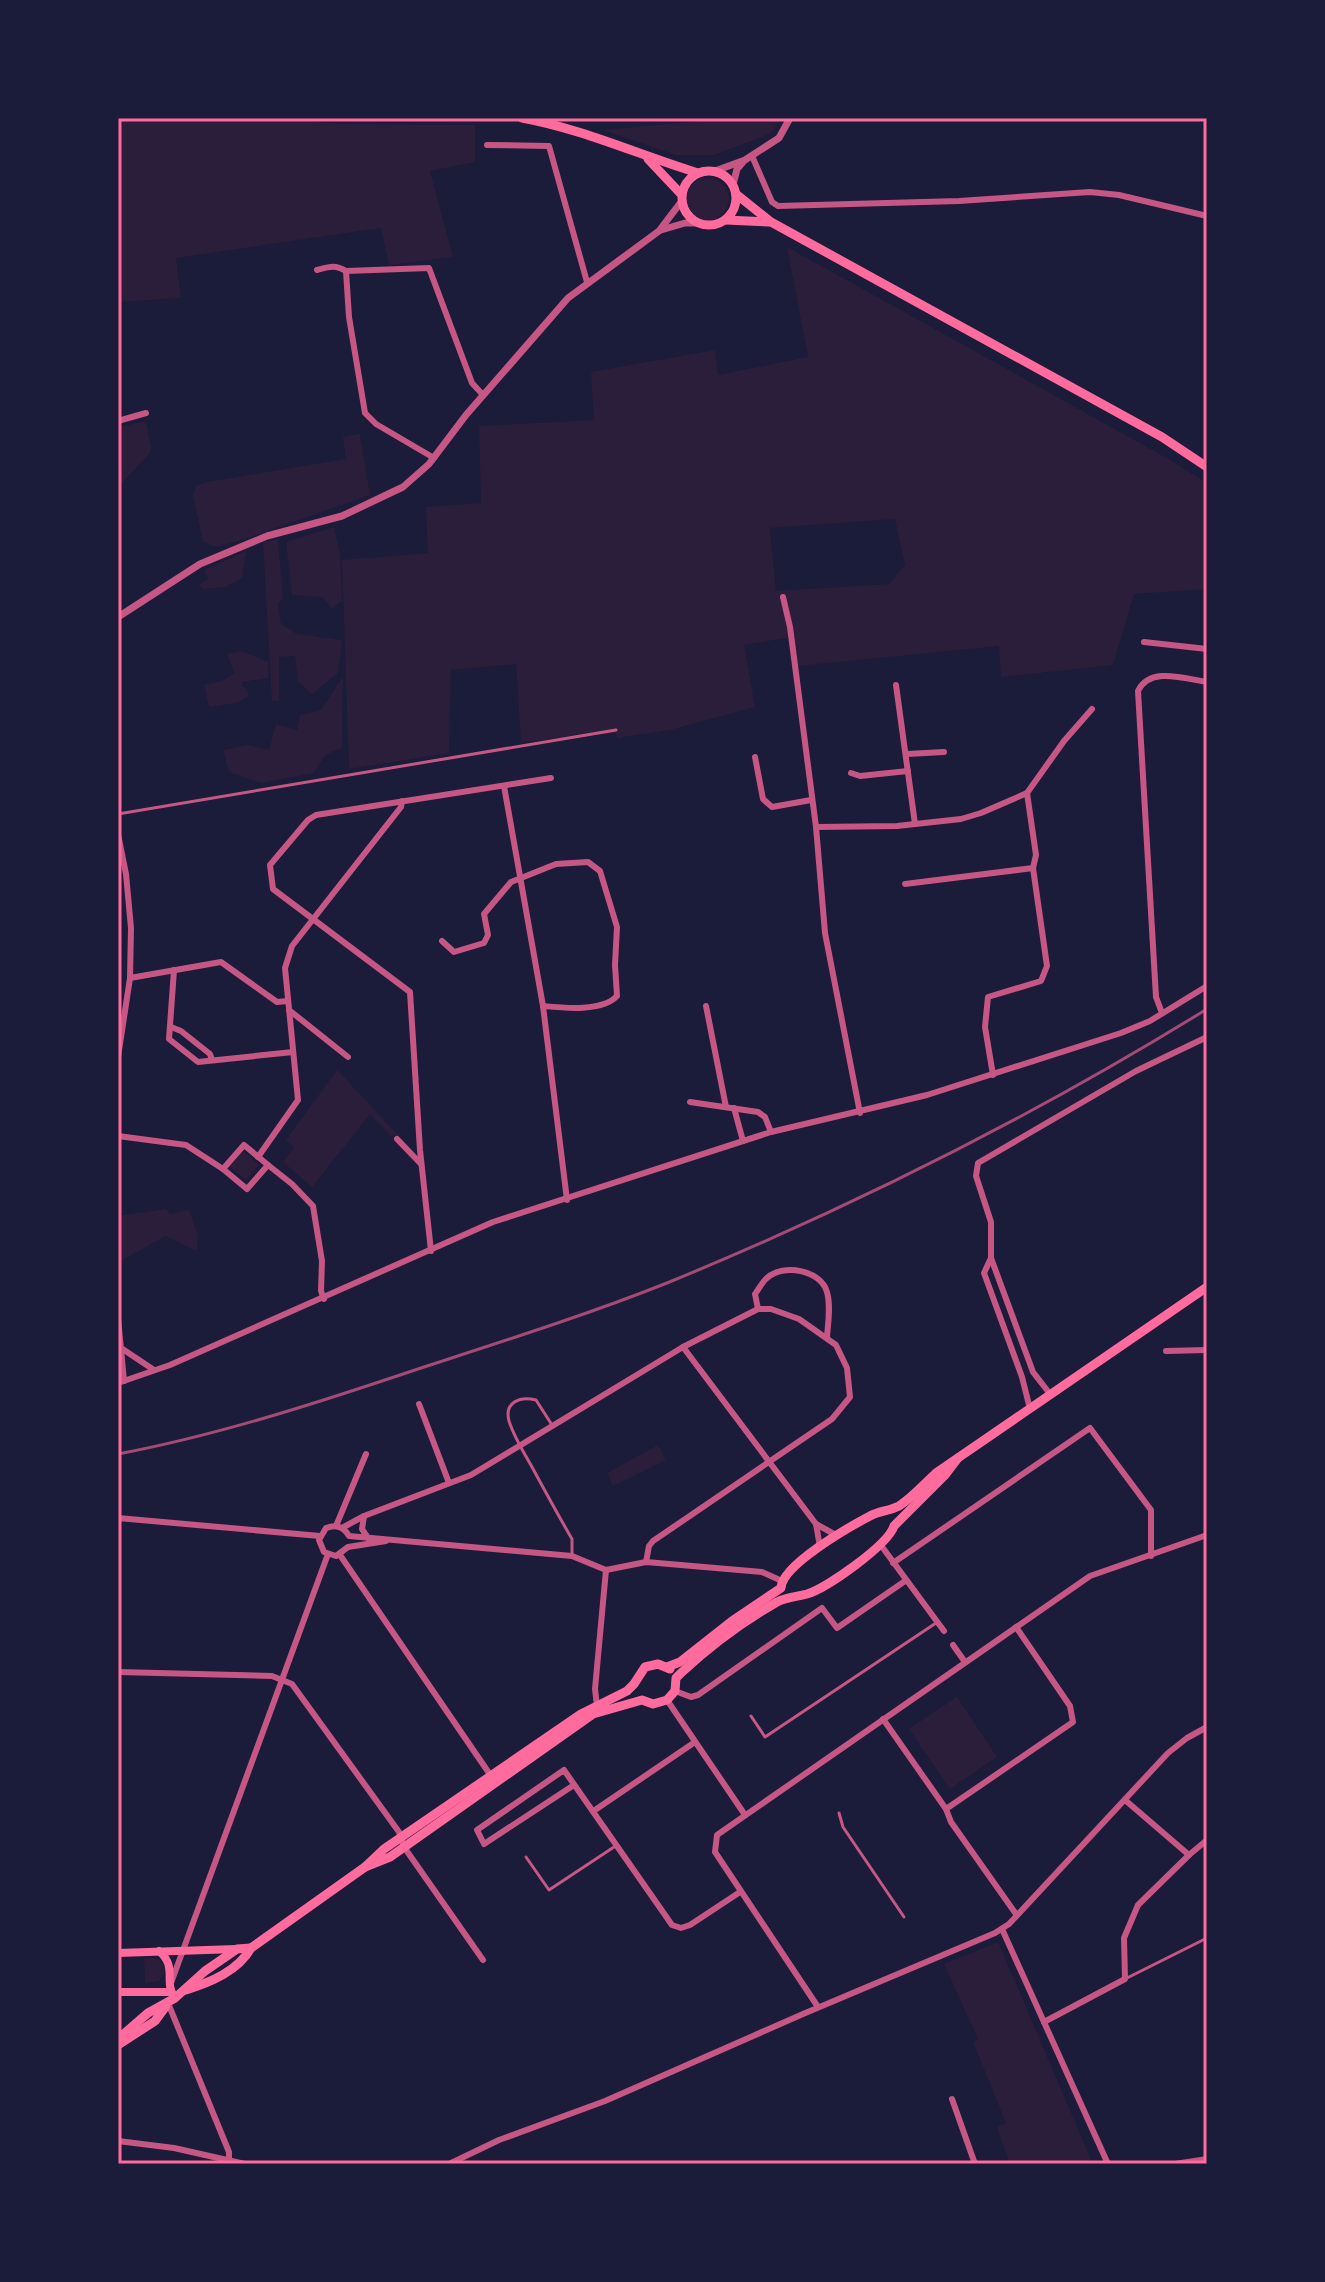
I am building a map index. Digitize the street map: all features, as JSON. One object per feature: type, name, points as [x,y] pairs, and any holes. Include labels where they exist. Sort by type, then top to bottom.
[{"type":"main road","points":[[522,118],[582,133],[647,158],[698,173],[715,171],[723,174],[734,190],[771,222],[1162,437],[1207,467]]},
{"type":"main road","points":[[647,158],[681,198],[689,218],[696,223],[710,226],[726,220],[771,222]]},
{"type":"main road","points":[[681,198],[687,181],[698,173]]},
{"type":"main road","points":[[726,220],[736,203],[734,190]]},
{"type":"main road","points":[[667,1667],[680,1662],[820,1547],[874,1513],[882,1513],[908,1499],[936,1473],[1207,1287]]},
{"type":"main road","points":[[598,1708],[642,1700],[653,1704],[667,1700],[675,1691],[676,1678],[696,1659],[775,1603],[820,1588],[880,1544],[958,1458]]},
{"type":"main road","points":[[882,1513],[894,1526]]},
{"type":"main road","points":[[779,1582],[791,1596]]},
{"type":"main road","points":[[118,2039],[171,1994],[212,1982],[245,1958],[251,1948],[365,1867],[390,1857],[403,1842],[618,1696],[634,1684],[645,1667],[658,1664],[667,1667],[676,1678]]},
{"type":"main road","points":[[634,1684],[642,1700]]},
{"type":"main road","points":[[118,1953],[251,1948]]},
{"type":"main road","points":[[186,1990],[205,1971],[237,1949]]},
{"type":"main road","points":[[118,2045],[155,2021],[171,1994],[168,1959],[158,1951]]},
{"type":"main road","points":[[118,1992],[155,1990],[171,1994]]},
{"type":"street","points":[[715,171],[748,158],[779,138],[790,118]]},
{"type":"street","points":[[487,145],[549,146],[587,282]]},
{"type":"street","points":[[734,190],[737,169],[748,158]]},
{"type":"street","points":[[748,158],[772,202],[778,206],[959,201],[1090,192],[1119,195],[1207,216]]},
{"type":"street","points":[[659,231],[681,198]]},
{"type":"street","points":[[118,617],[200,564],[267,536],[327,521],[380,500],[420,474],[551,316],[587,282],[659,231],[696,223]]},
{"type":"street","points":[[317,270],[330,266],[346,271],[429,268],[472,383],[483,395]]},
{"type":"street","points":[[346,271],[349,317],[365,413],[376,424],[434,458]]},
{"type":"street","points":[[118,421],[146,413]]},
{"type":"street","points":[[783,597],[790,627],[816,827],[825,933],[860,1113]]},
{"type":"street","points":[[1144,642],[1207,649]]},
{"type":"street","points":[[1162,1013],[1156,997],[1139,687],[1153,676],[1207,682]]},
{"type":"street","points":[[896,685],[915,824]]},
{"type":"street","points":[[816,827],[915,824],[961,819],[1027,793],[1064,741],[1092,709]]},
{"type":"street","points":[[907,754],[944,752]]},
{"type":"street","points":[[755,757],[763,799],[772,807],[811,800]]},
{"type":"street","points":[[851,773],[860,776],[908,771]]},
{"type":"street","points":[[431,1251],[421,1164],[410,992],[273,889],[270,865],[308,820],[316,815],[551,778]]},
{"type":"street","points":[[504,786],[543,1006],[567,1200]]},
{"type":"street","points":[[993,1075],[985,1027],[988,997],[1041,981],[1046,973],[1033,868],[1036,855],[1027,793]]},
{"type":"street","points":[[258,1157],[298,1100],[285,968],[287,957],[292,946],[401,807],[402,801]]},
{"type":"street","points":[[118,834],[126,874],[131,928],[130,978],[118,1057]]},
{"type":"street","points":[[442,941],[454,952],[484,943],[488,935],[484,914],[511,882],[556,864],[588,862],[600,871],[617,927],[617,996],[610,1004],[562,1008],[543,1006]]},
{"type":"street","points":[[905,884],[1033,868]]},
{"type":"street","points":[[130,978],[221,962],[277,1002],[288,1001]]},
{"type":"street","points":[[174,970],[169,1039],[198,1062],[293,1052]]},
{"type":"street","points":[[118,1318],[121,1382],[324,1299],[493,1222],[771,1132],[860,1113],[993,1075],[1137,1027],[1207,986]]},
{"type":"street","points":[[706,1006],[726,1107]]},
{"type":"street","points":[[289,1010],[348,1057]]},
{"type":"street","points":[[171,1027],[181,1031],[210,1054],[212,1060]]},
{"type":"street","points":[[1050,1394],[1033,1372],[991,1258],[991,1222],[976,1176],[978,1163],[1129,1075],[1207,1037]]},
{"type":"street","points":[[690,1102],[758,1112],[765,1117],[771,1132]]},
{"type":"street","points":[[734,1108],[743,1141]]},
{"type":"street","points":[[118,1136],[186,1145],[247,1189],[268,1165]]},
{"type":"street","points":[[397,1139],[421,1164]]},
{"type":"street","points":[[223,1169],[244,1145],[292,1184],[313,1206],[322,1261],[321,1291],[324,1299]]},
{"type":"street","points":[[991,1258],[984,1273],[1022,1377],[1030,1409]]},
{"type":"street","points":[[758,1309],[755,1294],[768,1276],[792,1270],[812,1274],[827,1289],[827,1337]]},
{"type":"street","points":[[386,1541],[348,1547],[340,1555],[328,1554],[321,1549],[320,1536],[326,1528],[339,1527],[471,1475],[683,1347],[758,1309],[771,1309],[799,1319],[827,1337],[836,1345],[847,1368],[850,1397],[832,1419],[653,1541],[646,1562]]},
{"type":"street","points":[[683,1347],[816,1524],[838,1536]]},
{"type":"street","points":[[121,1348],[155,1370]]},
{"type":"street","points":[[1166,1351],[1207,1350]]},
{"type":"street","points":[[1022,1377],[1033,1372]]},
{"type":"street","points":[[419,1404],[449,1483]]},
{"type":"street","points":[[893,1563],[1090,1428],[1151,1510],[1151,1556]]},
{"type":"street","points":[[339,1527],[366,1454]]},
{"type":"street","points":[[364,1516],[362,1529],[368,1538]]},
{"type":"street","points":[[118,1518],[320,1536]]},
{"type":"street","points":[[816,1524],[820,1547]]},
{"type":"street","points":[[339,1527],[349,1536],[386,1541],[572,1556],[606,1570],[646,1562],[762,1572],[779,1582]]},
{"type":"street","points":[[818,2007],[715,1852],[717,1835],[1101,1570],[1207,1535]]},
{"type":"street","points":[[348,1547],[349,1536]]},
{"type":"street","points":[[880,1544],[944,1631]]},
{"type":"street","points":[[229,2160],[227,2145],[171,1994],[183,1950],[328,1554]]},
{"type":"street","points":[[340,1555],[493,1779]]},
{"type":"street","points":[[598,1708],[595,1689],[606,1570]]},
{"type":"street","points":[[675,1691],[691,1697],[698,1695],[822,1608],[837,1628],[905,1581]]},
{"type":"street","points":[[946,1809],[1073,1722],[1070,1706],[1016,1627]]},
{"type":"street","points":[[953,1645],[965,1662]]},
{"type":"street","points":[[118,1672],[272,1676],[292,1684],[483,1960]]},
{"type":"street","points":[[667,1700],[745,1815]]},
{"type":"street","points":[[883,1719],[1016,1914]]},
{"type":"street","points":[[449,2164],[605,2101],[1002,1929],[1168,1753],[1207,1727]]},
{"type":"street","points":[[595,1810],[695,1742]]},
{"type":"street","points":[[574,1785],[484,1844],[477,1830],[564,1770],[595,1810],[672,1925],[681,1928],[690,1925],[740,1892]]},
{"type":"street","points":[[1125,1800],[1189,1855]]},
{"type":"street","points":[[1044,2022],[1125,1979],[1124,1938],[1138,1905],[1207,1840]]},
{"type":"street","points":[[1002,1929],[1108,2164]]},
{"type":"street","points":[[952,2099],[975,2164]]},
{"type":"street","points":[[118,2141],[174,2148],[245,2164]]},
{"type":"street","points":[[472,2153],[474,2162]]},
{"type":"street","points":[[1175,2164],[1207,2159]]},
{"type":"lane","points":[[118,814],[616,730]]},
{"type":"lane","points":[[552,1425],[536,1400],[524,1397],[514,1401],[508,1412],[521,1447],[572,1539],[572,1556]]},
{"type":"lane","points":[[751,1716],[765,1737],[936,1623]]},
{"type":"lane","points":[[839,1813],[843,1827],[904,1917]]},
{"type":"lane","points":[[526,1857],[549,1890],[617,1845]]},
{"type":"lane","points":[[1125,1979],[1207,1938]]},
{"type":"shaded area","points":[[118,118],[282,118],[340,124],[475,125],[475,162],[430,171],[453,257],[389,265],[381,228],[176,258],[181,298],[118,302]]},
{"type":"shaded area","points":[[735,118],[778,118],[779,122],[770,134],[714,155],[676,155],[603,130]]},
{"type":"shaded area","points":[[708,178],[723,184],[729,199],[723,214],[708,220],[693,214],[687,199],[693,184]]},
{"type":"shaded area","points":[[787,247],[1207,483],[1207,589],[1134,594],[1113,665],[1001,677],[999,646],[798,666],[793,637],[744,645],[755,707],[670,730],[617,738],[616,733],[521,742],[516,664],[451,670],[449,753],[349,769],[342,560],[428,553],[426,507],[481,503],[479,426],[594,420],[591,372],[715,350],[718,375],[808,357]],"holes":[[[895,519],[905,565],[889,584],[776,591],[770,528]]]},
{"type":"shaded area","points":[[146,421],[150,453],[120,485],[118,427]]},
{"type":"shaded area","points":[[360,434],[370,495],[242,540],[215,547],[203,542],[193,495],[196,486],[346,459],[343,437]]},
{"type":"shaded area","points":[[334,527],[340,554],[342,601],[332,608],[322,597],[292,595],[286,542]]},
{"type":"shaded area","points":[[278,539],[283,598],[278,604],[281,624],[297,634],[342,640],[338,673],[312,694],[298,681],[295,656],[279,657],[279,701],[272,701],[263,543]]},
{"type":"shaded area","points":[[246,551],[242,578],[226,587],[203,589],[199,585],[208,579],[204,570]]},
{"type":"shaded area","points":[[241,651],[268,662],[268,678],[242,682],[249,696],[236,703],[209,707],[204,685],[222,681],[234,673],[227,654]]},
{"type":"shaded area","points":[[343,676],[342,748],[325,755],[314,773],[261,783],[229,772],[223,750],[248,745],[269,750],[276,724],[297,730],[300,715],[321,710]]},
{"type":"shaded area","points":[[337,1070],[398,1135],[391,1136],[370,1114],[312,1187],[283,1162],[294,1148],[286,1140]]},
{"type":"shaded area","points":[[243,1151],[259,1165],[246,1180],[230,1167]]},
{"type":"shaded area","points":[[166,1209],[170,1214],[189,1210],[198,1235],[197,1251],[165,1236],[119,1262],[118,1216]]},
{"type":"shaded area","points":[[658,1445],[666,1460],[613,1486],[607,1473]]},
{"type":"shaded area","points":[[957,1697],[997,1757],[950,1789],[909,1729]]},
{"type":"shaded area","points":[[996,1943],[1093,2164],[1010,2164],[997,2127],[1006,2123],[973,2042],[978,2039],[944,1964]]},
{"type":"shaded area","points":[[144,1958],[161,1962],[164,1973],[159,1981],[145,1983]]},
{"type":"railway","points":[[118,1454],[196,1437],[313,1404],[667,1283],[806,1223],[943,1157],[1077,1085],[1207,1009]]}]
